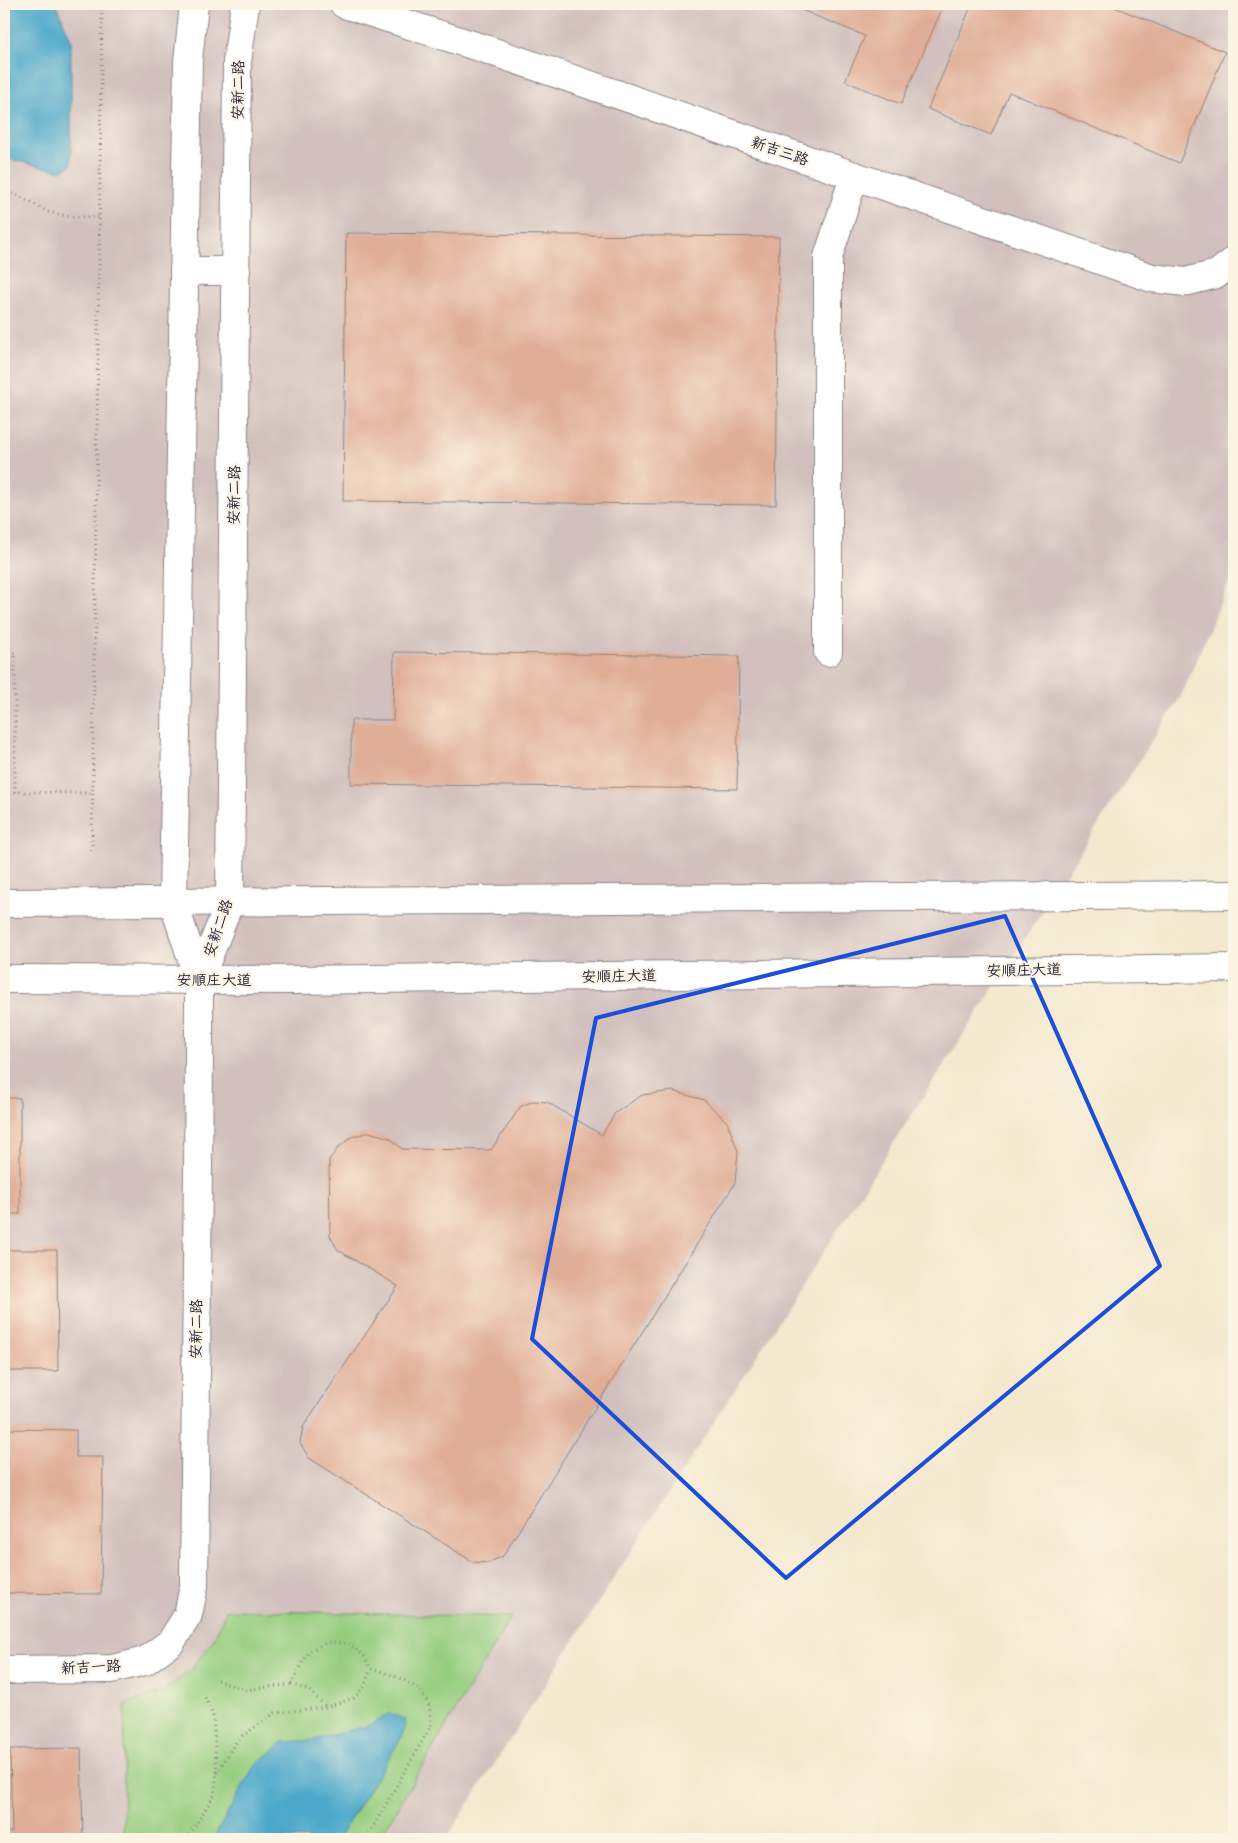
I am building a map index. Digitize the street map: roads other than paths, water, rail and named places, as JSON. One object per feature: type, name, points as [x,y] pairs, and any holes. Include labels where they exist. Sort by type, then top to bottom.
[{"type":"street","name":"安新二路","points":[[171,1642],[188,1615],[194,1586],[199,980],[173,901],[188,61],[194,4]]},
{"type":"street","name":"安新二路","points":[[199,980],[230,901],[237,62],[245,4]]},
{"type":"street","name":"新吉三路","points":[[344,4],[491,51],[1152,278],[1185,282],[1226,267]]},
{"type":"street","points":[[828,652],[828,257],[854,177]]},
{"type":"street","points":[[184,271],[236,271]]},
{"type":"street","points":[[4,903],[1234,895]]},
{"type":"street","name":"安順庄大道","points":[[4,979],[199,980],[1234,968]]},
{"type":"street","name":"新吉一路","points":[[4,1670],[112,1668],[145,1661],[171,1642]]},
{"type":"water","points":[[4,4],[56,4],[71,40],[71,165],[61,171],[4,158]]},
{"type":"water","points":[[390,1713],[406,1720],[402,1737],[338,1839],[213,1839],[253,1768],[283,1742],[313,1740],[370,1725]]}]
